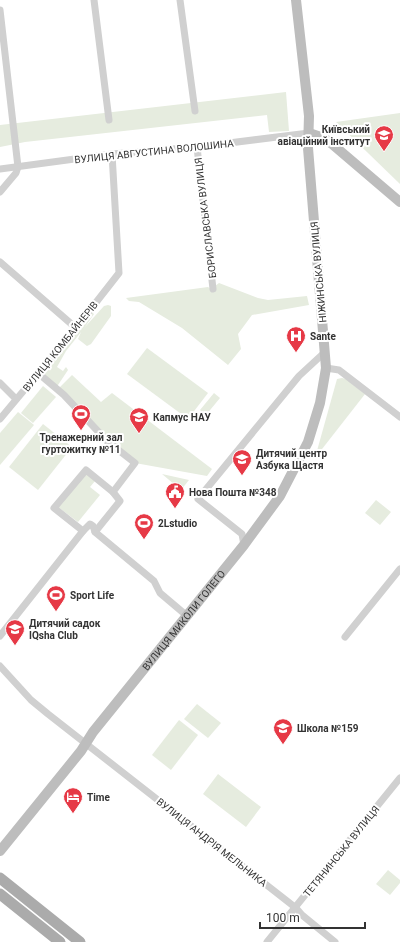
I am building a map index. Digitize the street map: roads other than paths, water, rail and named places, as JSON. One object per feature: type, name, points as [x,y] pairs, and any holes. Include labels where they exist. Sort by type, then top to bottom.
[{"type":"main road","name":"НІЖИНСЬКА ВУЛИЦЯ","points":[[296,0],[309,116],[308,148],[326,368]]},
{"type":"main road","points":[[309,133],[324,138],[332,144],[400,202]]},
{"type":"main road","name":"ВУЛИЦЯ МИКОЛИ ГОЛЕГО","points":[[0,851],[86,744],[93,732],[186,615],[244,545],[280,496],[308,442],[320,403],[326,368]]},
{"type":"main road","points":[[0,878],[80,942]]},
{"type":"main road","points":[[0,894],[60,942]]},
{"type":"street","points":[[94,0],[109,120]]},
{"type":"street","points":[[180,0],[195,111]]},
{"type":"street","points":[[0,10],[18,167],[16,173],[0,192]]},
{"type":"street","name":"ВУЛИЦЯ АВГУСТИНА ВОЛОШИНА","points":[[0,169],[112,154],[197,147],[309,133]]},
{"type":"street","name":"БОРИСЛАВСЬКА ВУЛИЦЯ","points":[[197,147],[213,289]]},
{"type":"street","name":"ВУЛИЦЯ КОМБАЙНЕРІВ","points":[[0,419],[76,328],[119,273],[112,154]]},
{"type":"street","points":[[0,262],[76,328]]},
{"type":"street","points":[[244,545],[242,534],[198,499],[298,376],[325,352]]},
{"type":"street","points":[[326,368],[339,370],[400,417]]},
{"type":"street","points":[[38,373],[64,395],[107,441],[135,463],[113,492]]},
{"type":"street","points":[[0,383],[16,399]]},
{"type":"street","points":[[83,530],[54,508],[86,470],[113,492],[120,501],[95,532]]},
{"type":"street","points":[[0,636],[83,530],[90,524],[93,526],[95,532],[154,581],[160,593],[186,615]]},
{"type":"street","points":[[345,637],[400,569]]},
{"type":"street","name":"ВУЛИЦЯ АНДРІЯ МЕЛЬНИКА","points":[[0,666],[31,700],[296,908],[302,915],[335,942]]},
{"type":"street","name":"ТЕТЯНИНСЬКА ВУЛИЦЯ","points":[[267,942],[400,778]]},
{"type":"place","name":"Київський авіаційний інститут","points":[[384,152]]},
{"type":"place","name":"Sante","points":[[296,353]]},
{"type":"place","name":"Тренажерний зал гуртожитку №11","points":[[81,431]]},
{"type":"place","name":"Капмус НАУ","points":[[139,434]]},
{"type":"place","name":"Дитячий центр Азбука Щастя","points":[[242,476]]},
{"type":"place","name":"Нова Пошта №348","points":[[175,509]]},
{"type":"place","name":"2Lstudio","points":[[144,540]]},
{"type":"place","name":"Sport Life","points":[[56,612]]},
{"type":"place","name":"Дитячий садок IQsha Club","points":[[15,646]]},
{"type":"place","name":"Школа №159","points":[[283,745]]},
{"type":"place","name":"Time","points":[[73,814]]}]
